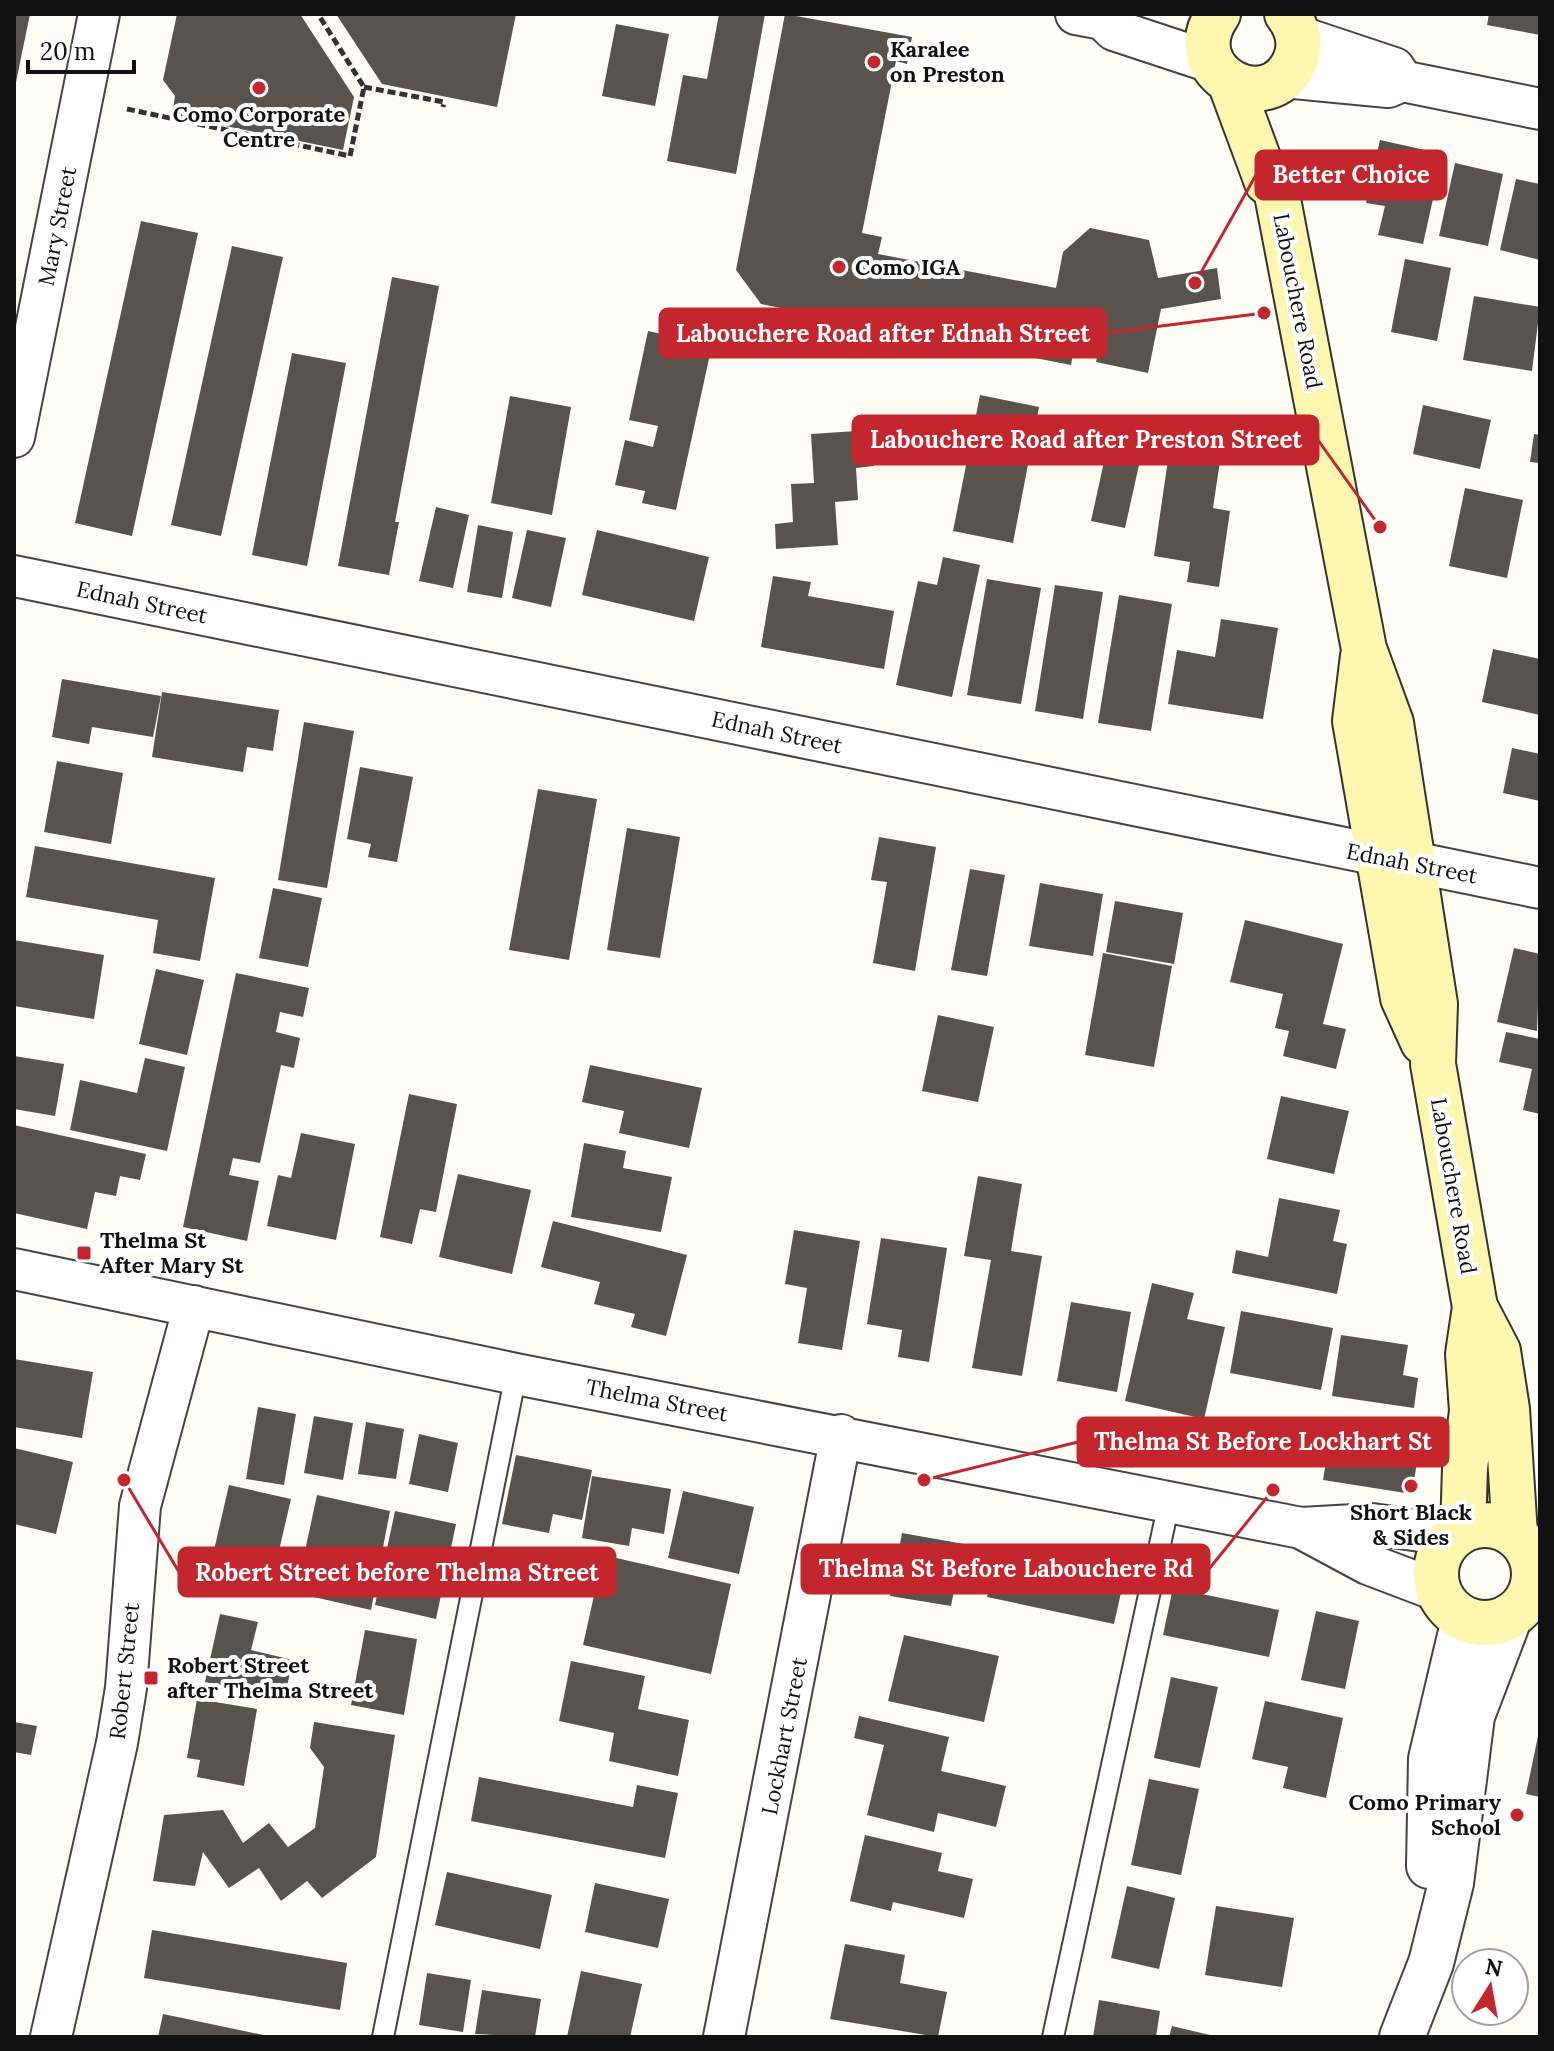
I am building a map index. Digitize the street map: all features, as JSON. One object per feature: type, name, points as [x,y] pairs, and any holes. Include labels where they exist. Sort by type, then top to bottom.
[{"type":"main road","name":"Labouchere Road","points":[[1218,14],[1208,35],[1249,77],[1283,179],[1276,189],[1364,649],[1391,723],[1395,859],[1435,1004],[1433,1064],[1475,1307],[1498,1351],[1529,1553]]},
{"type":"main road","points":[[1249,77],[1298,51],[1293,25]]},
{"type":"main road","name":"Labouchere Road","points":[[1459,1533],[1472,1411],[1468,1354],[1475,1307]]},
{"type":"main road","points":[[1490,1525],[1529,1553],[1533,1585],[1524,1610],[1495,1622],[1452,1605],[1438,1561],[1459,1533],[1490,1525]]},
{"type":"street","name":"Mary Street","points":[[14,437],[99,14]]},
{"type":"street","points":[[1098,16],[1114,30],[1249,77],[1388,87],[1402,81],[1540,109]]},
{"type":"street","points":[[1293,25],[1394,68],[1402,81]]},
{"type":"street","name":"Ednah Street","points":[[14,576],[1540,888]]},
{"type":"street","name":"Thelma Street","points":[[14,1269],[516,1374],[841,1435],[1301,1528],[1372,1524],[1459,1533]]},
{"type":"street","name":"Robert Street","points":[[51,2037],[117,1743],[126,1688],[140,1506],[194,1306]]},
{"type":"street","name":"Lockhart Street","points":[[724,2037],[841,1435]]},
{"type":"street","name":"Thelma Street","points":[[1301,1528],[1452,1605]]},
{"type":"street","points":[[1400,2037],[1407,1957],[1427,1876],[1431,1838],[1428,1790],[1452,1605]]},
{"type":"street","points":[[1400,2037],[1431,1963],[1451,1883],[1472,1716],[1524,1610]]},
{"type":"lane","points":[[383,2037],[516,1374]]},
{"type":"lane","points":[[1053,2037],[1169,1503]]},
{"type":"path","points":[[127,109],[350,156],[364,87],[318,14]]},
{"type":"path","points":[[364,87],[444,102],[443,107]]},
{"type":"building","points":[[14,14],[30,14],[15,87],[14,87]]},
{"type":"building","name":"Como Corporate Centre","points":[[177,14],[300,14],[354,97],[343,150],[172,115],[175,96],[163,80]]},
{"type":"building","name":"Como Corporate Centre","points":[[336,14],[516,14],[497,107],[382,84]]},
{"type":"building","points":[[719,14],[765,14],[736,174],[667,161],[683,75],[707,79]]},
{"type":"building","points":[[785,14],[912,37],[907,64],[896,61],[862,233],[882,237],[878,254],[1056,288],[1063,252],[1090,228],[1149,240],[1158,278],[1217,268],[1221,299],[1161,309],[1148,373],[1096,362],[1102,336],[1077,331],[1071,365],[761,304],[736,270]]},
{"type":"building","points":[[1489,14],[1540,14],[1540,35],[1487,25]]},
{"type":"building","points":[[616,24],[669,34],[655,106],[602,96]]},
{"type":"building","points":[[1380,140],[1443,154],[1423,244],[1378,235],[1385,206],[1366,203]]},
{"type":"building","points":[[1455,163],[1503,174],[1488,246],[1439,236]]},
{"type":"building","points":[[1516,179],[1540,184],[1540,260],[1500,250]]},
{"type":"building","points":[[141,221],[198,233],[132,536],[75,523]]},
{"type":"building","points":[[232,246],[283,257],[221,536],[171,525]]},
{"type":"building","points":[[1405,259],[1451,268],[1437,341],[1391,332]]},
{"type":"building","points":[[392,277],[439,286],[395,522],[399,522],[389,575],[338,566]]},
{"type":"building","points":[[1474,296],[1540,307],[1532,371],[1463,360]]},
{"type":"building","points":[[648,331],[712,345],[676,510],[642,503],[645,491],[615,485],[625,440],[653,447],[658,426],[629,420]]},
{"type":"building","points":[[292,353],[346,363],[307,566],[252,555]]},
{"type":"building","points":[[980,395],[1039,407],[1013,543],[953,531]]},
{"type":"building","points":[[510,396],[571,407],[552,515],[491,503]]},
{"type":"building","points":[[1423,405],[1491,420],[1480,469],[1413,454]]},
{"type":"building","points":[[871,430],[874,466],[856,468],[858,500],[835,502],[838,545],[776,549],[775,524],[793,522],[791,484],[814,483],[811,434]]},
{"type":"building","points":[[1534,434],[1540,435],[1540,463],[1530,462]]},
{"type":"building","points":[[1107,448],[1141,456],[1125,528],[1091,521]]},
{"type":"building","points":[[1169,453],[1220,461],[1213,508],[1230,511],[1219,587],[1187,582],[1190,562],[1154,556]]},
{"type":"building","points":[[1465,488],[1523,500],[1507,578],[1449,566]]},
{"type":"building","points":[[436,507],[469,515],[453,588],[419,581]]},
{"type":"building","points":[[478,525],[513,532],[502,598],[467,592]]},
{"type":"building","points":[[527,530],[566,538],[551,607],[512,598]]},
{"type":"building","points":[[597,530],[709,557],[694,621],[582,595]]},
{"type":"building","points":[[943,557],[980,565],[952,697],[896,685],[918,581],[937,585]]},
{"type":"building","points":[[773,576],[811,582],[808,596],[894,611],[884,669],[761,647]]},
{"type":"building","points":[[987,579],[1041,588],[1021,704],[967,695]]},
{"type":"building","points":[[1055,585],[1103,592],[1083,719],[1035,711]]},
{"type":"building","points":[[1119,595],[1172,604],[1151,731],[1098,723]]},
{"type":"building","points":[[1221,619],[1278,628],[1263,719],[1168,704],[1177,650],[1215,657]]},
{"type":"building","points":[[1493,649],[1540,659],[1540,715],[1482,702]]},
{"type":"building","points":[[62,679],[161,696],[153,737],[92,727],[89,744],[52,737]]},
{"type":"building","points":[[162,692],[279,710],[273,751],[247,747],[243,772],[152,757]]},
{"type":"building","points":[[304,722],[354,731],[327,888],[278,880]]},
{"type":"building","points":[[1512,748],[1540,754],[1540,801],[1503,793]]},
{"type":"building","points":[[57,761],[123,773],[111,844],[44,832]]},
{"type":"building","points":[[360,767],[413,777],[397,862],[368,857],[371,844],[347,839]]},
{"type":"building","points":[[538,789],[597,799],[569,960],[509,950]]},
{"type":"building","points":[[627,828],[680,837],[660,958],[607,950]]},
{"type":"building","points":[[879,837],[936,847],[915,971],[873,963],[887,882],[871,880]]},
{"type":"building","points":[[35,846],[215,878],[200,961],[153,953],[158,920],[26,897]]},
{"type":"building","points":[[970,869],[1005,875],[987,976],[951,970]]},
{"type":"building","points":[[1040,883],[1103,894],[1093,956],[1029,946]]},
{"type":"building","points":[[273,888],[322,898],[308,967],[259,958]]},
{"type":"building","points":[[1115,901],[1183,913],[1174,964],[1106,952]]},
{"type":"building","points":[[1245,920],[1343,944],[1323,1024],[1346,1029],[1336,1069],[1283,1056],[1289,1031],[1275,1028],[1283,994],[1230,982]]},
{"type":"building","points":[[14,940],[104,955],[94,1019],[14,1006]]},
{"type":"building","points":[[1514,948],[1540,954],[1537,1031],[1497,1022]]},
{"type":"building","points":[[1103,953],[1172,966],[1154,1067],[1085,1055]]},
{"type":"building","points":[[156,969],[204,980],[187,1055],[139,1044]]},
{"type":"building","points":[[236,973],[309,988],[303,1017],[280,1012],[276,1032],[300,1038],[294,1068],[281,1065],[260,1163],[233,1158],[229,1175],[259,1181],[247,1241],[183,1227]]},
{"type":"building","points":[[938,1015],[994,1027],[978,1102],[922,1091]]},
{"type":"building","points":[[1506,1032],[1540,1039],[1540,1114],[1523,1110],[1532,1069],[1499,1062]]},
{"type":"building","points":[[14,1056],[64,1064],[55,1116],[14,1109]]},
{"type":"building","points":[[145,1058],[185,1067],[167,1151],[70,1130],[80,1080],[137,1093]]},
{"type":"building","points":[[590,1065],[702,1088],[689,1148],[619,1133],[624,1111],[582,1102]]},
{"type":"building","points":[[409,1094],[457,1104],[436,1212],[420,1209],[412,1244],[380,1237]]},
{"type":"building","points":[[1281,1096],[1349,1111],[1334,1174],[1267,1159]]},
{"type":"building","points":[[14,1125],[146,1154],[140,1180],[120,1176],[116,1196],[95,1192],[87,1229],[14,1213]]},
{"type":"building","points":[[301,1133],[355,1144],[336,1240],[267,1226],[278,1175],[291,1178]]},
{"type":"building","points":[[584,1143],[626,1151],[623,1168],[672,1177],[661,1232],[571,1217]]},
{"type":"building","points":[[458,1174],[531,1190],[512,1274],[439,1257]]},
{"type":"building","points":[[978,1176],[1022,1184],[1011,1251],[1042,1256],[1022,1376],[972,1368],[991,1260],[964,1256]]},
{"type":"building","points":[[1279,1198],[1340,1210],[1333,1241],[1347,1244],[1337,1294],[1232,1273],[1236,1250],[1268,1257]]},
{"type":"building","points":[[553,1221],[687,1255],[666,1336],[631,1327],[635,1314],[594,1304],[600,1282],[541,1267]]},
{"type":"building","points":[[794,1230],[860,1241],[842,1350],[798,1343],[807,1288],[785,1284]]},
{"type":"building","points":[[881,1238],[947,1248],[929,1362],[898,1357],[902,1330],[867,1324]]},
{"type":"building","points":[[1152,1283],[1194,1293],[1187,1319],[1225,1327],[1204,1419],[1125,1401]]},
{"type":"building","points":[[1071,1302],[1131,1312],[1117,1392],[1057,1381]]},
{"type":"building","points":[[1241,1311],[1333,1328],[1321,1390],[1230,1373]]},
{"type":"building","points":[[1341,1335],[1408,1345],[1403,1375],[1418,1378],[1414,1408],[1332,1396]]},
{"type":"building","points":[[14,1359],[93,1372],[82,1438],[14,1427]]},
{"type":"building","points":[[258,1407],[296,1414],[284,1485],[246,1479]]},
{"type":"building","points":[[314,1416],[353,1423],[343,1480],[304,1473]]},
{"type":"building","points":[[1333,1419],[1359,1424],[1356,1445],[1418,1455],[1412,1494],[1323,1480]]},
{"type":"building","points":[[366,1422],[404,1429],[396,1479],[358,1474]]},
{"type":"building","points":[[419,1434],[458,1443],[448,1492],[409,1484]]},
{"type":"building","points":[[14,1448],[73,1462],[56,1534],[14,1524]]},
{"type":"building","points":[[516,1455],[592,1470],[582,1520],[553,1514],[549,1533],[502,1524]]},
{"type":"building","points":[[592,1476],[671,1489],[664,1534],[632,1528],[629,1546],[582,1538]]},
{"type":"building","points":[[229,1485],[291,1499],[271,1585],[209,1572]]},
{"type":"building","points":[[683,1491],[754,1507],[739,1574],[668,1558]]},
{"type":"building","points":[[317,1495],[390,1511],[371,1610],[296,1593]]},
{"type":"building","points":[[395,1511],[456,1524],[436,1619],[375,1605]]},
{"type":"building","points":[[902,1533],[981,1547],[973,1594],[954,1591],[951,1606],[890,1596]]},
{"type":"building","points":[[997,1552],[1124,1579],[1114,1624],[987,1597]]},
{"type":"building","points":[[603,1555],[731,1584],[711,1674],[583,1645]]},
{"type":"building","points":[[1173,1588],[1279,1610],[1269,1657],[1163,1635]]},
{"type":"building","points":[[1316,1611],[1359,1621],[1345,1689],[1301,1680]]},
{"type":"building","points":[[220,1614],[258,1622],[251,1650],[293,1660],[284,1699],[205,1682]]},
{"type":"building","points":[[365,1630],[417,1639],[404,1715],[351,1705]]},
{"type":"building","points":[[904,1635],[999,1656],[984,1722],[888,1701]]},
{"type":"building","points":[[571,1661],[645,1676],[638,1709],[689,1720],[678,1776],[609,1761],[614,1733],[559,1721]]},
{"type":"building","points":[[1171,1677],[1218,1687],[1200,1768],[1154,1758]]},
{"type":"building","points":[[197,1699],[257,1709],[244,1786],[197,1777],[200,1760],[187,1758]]},
{"type":"building","points":[[1265,1701],[1343,1718],[1326,1798],[1283,1788],[1288,1767],[1252,1759]]},
{"type":"building","points":[[859,1716],[949,1737],[941,1771],[1006,1786],[996,1827],[938,1813],[934,1832],[867,1815],[884,1745],[854,1738]]},
{"type":"building","points":[[14,1722],[37,1726],[31,1755],[14,1752]]},
{"type":"building","points":[[314,1722],[395,1735],[376,1857],[322,1898],[307,1881],[281,1901],[259,1868],[229,1888],[203,1852],[195,1886],[153,1881],[164,1815],[223,1810],[243,1843],[269,1823],[288,1847],[315,1828],[324,1767],[310,1748]]},
{"type":"building","points":[[1540,1731],[1540,1797],[1526,1794]]},
{"type":"building","points":[[479,1777],[633,1807],[637,1785],[678,1793],[665,1858],[471,1821]]},
{"type":"building","points":[[1149,1779],[1199,1789],[1181,1875],[1131,1865]]},
{"type":"building","points":[[865,1835],[942,1853],[938,1871],[973,1879],[964,1918],[893,1902],[891,1911],[850,1901]]},
{"type":"building","points":[[447,1872],[552,1895],[540,1949],[435,1925]]},
{"type":"building","points":[[595,1883],[669,1899],[658,1948],[585,1932]]},
{"type":"building","points":[[1127,1886],[1175,1898],[1159,1969],[1111,1958]]},
{"type":"building","points":[[1216,1906],[1294,1918],[1282,1987],[1205,1975]]},
{"type":"building","points":[[152,1930],[347,1963],[340,2010],[144,1978]]},
{"type":"building","points":[[845,1944],[905,1955],[900,1983],[947,1992],[938,2037],[830,2019]]},
{"type":"building","points":[[581,1971],[642,1984],[630,2037],[567,2037]]},
{"type":"building","points":[[427,1973],[471,1980],[463,2032],[419,2025]]},
{"type":"building","points":[[482,1990],[541,1999],[535,2037],[475,2034]]},
{"type":"building","points":[[1099,2000],[1160,2011],[1156,2037],[1093,2037]]},
{"type":"building","points":[[163,2014],[268,2036],[268,2037],[158,2037]]},
{"type":"building","points":[[1172,2026],[1214,2036],[1214,2037],[1169,2037]]},
{"type":"place","name":"Karalee on Preston","points":[[874,62]]},
{"type":"place","name":"Como Corporate Centre","points":[[259,88]]},
{"type":"place","name":"Como IGA","points":[[839,267]]},
{"type":"place","name":"Better Choice","points":[[1195,283]]},
{"type":"place","name":"Labouchere Road after Ednah Street","points":[[1264,313]]},
{"type":"place","name":"Labouchere Road after Preston Street","points":[[1380,527]]},
{"type":"place","name":"Thelma St After Mary St","points":[[84,1253]]},
{"type":"place","name":"Robert Street before Thelma Street","points":[[124,1480]]},
{"type":"place","name":"Thelma St Before Lockhart St","points":[[924,1480]]},
{"type":"place","name":"Short Black & Sides","points":[[1411,1486]]},
{"type":"place","name":"Thelma St Before Labouchere Rd","points":[[1273,1490]]},
{"type":"place","name":"Robert Street after Thelma Street","points":[[151,1678]]},
{"type":"place","name":"Como Primary School","points":[[1517,1815]]}]
